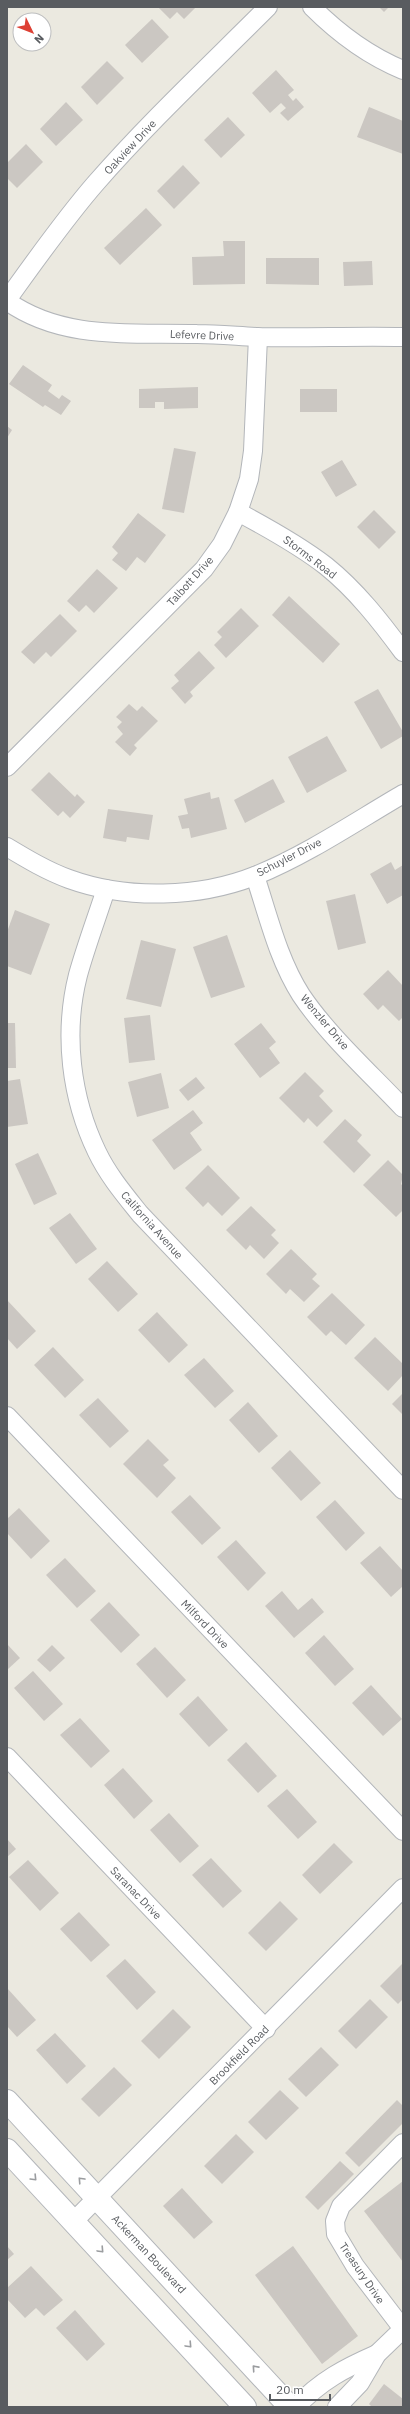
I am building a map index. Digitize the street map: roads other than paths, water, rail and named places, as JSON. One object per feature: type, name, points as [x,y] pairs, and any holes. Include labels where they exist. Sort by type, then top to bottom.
[{"type":"street","name":"Oakview Drive","points":[[7,300],[36,259],[94,185],[154,121],[268,7]]},
{"type":"street","points":[[312,7],[329,24],[369,53],[403,70]]},
{"type":"street","name":"Lefevre Drive","points":[[7,300],[34,317],[68,328],[103,334],[198,334],[258,337],[403,337]]},
{"type":"street","name":"Talbott Drive","points":[[7,767],[204,569],[222,544],[238,512],[249,479],[253,451],[258,337]]},
{"type":"street","name":"Storms Road","points":[[238,512],[282,536],[326,567],[360,598],[403,652]]},
{"type":"street","name":"Schuyler Drive","points":[[7,847],[38,866],[70,879],[106,889],[151,894],[188,892],[220,886],[255,876],[279,865],[403,794]]},
{"type":"street","name":"Wenzler Drive","points":[[255,876],[284,963],[301,995],[321,1020],[403,1108]]},
{"type":"street","name":"California Avenue","points":[[106,889],[78,976],[72,1007],[71,1043],[74,1082],[82,1116],[98,1153],[115,1183],[140,1214],[403,1490]]},
{"type":"street","name":"Milford Drive","points":[[7,1416],[403,1831]]},
{"type":"street","name":"Saranac Drive","points":[[7,1757],[266,2029]]},
{"type":"street","name":"Brookfield Road","points":[[74,2221],[266,2029],[403,1888]]},
{"type":"street","name":"Ackerman Boulevard","points":[[7,2101],[290,2407]]},
{"type":"street","name":"Treasury Drive","points":[[403,2143],[341,2206],[334,2221],[336,2234],[352,2260],[403,2329]]},
{"type":"street","points":[[7,2150],[245,2407]]},
{"type":"street","points":[[337,2407],[360,2383],[377,2354],[403,2329]]},
{"type":"street","points":[[296,2407],[311,2390],[345,2368],[377,2354]]}]
